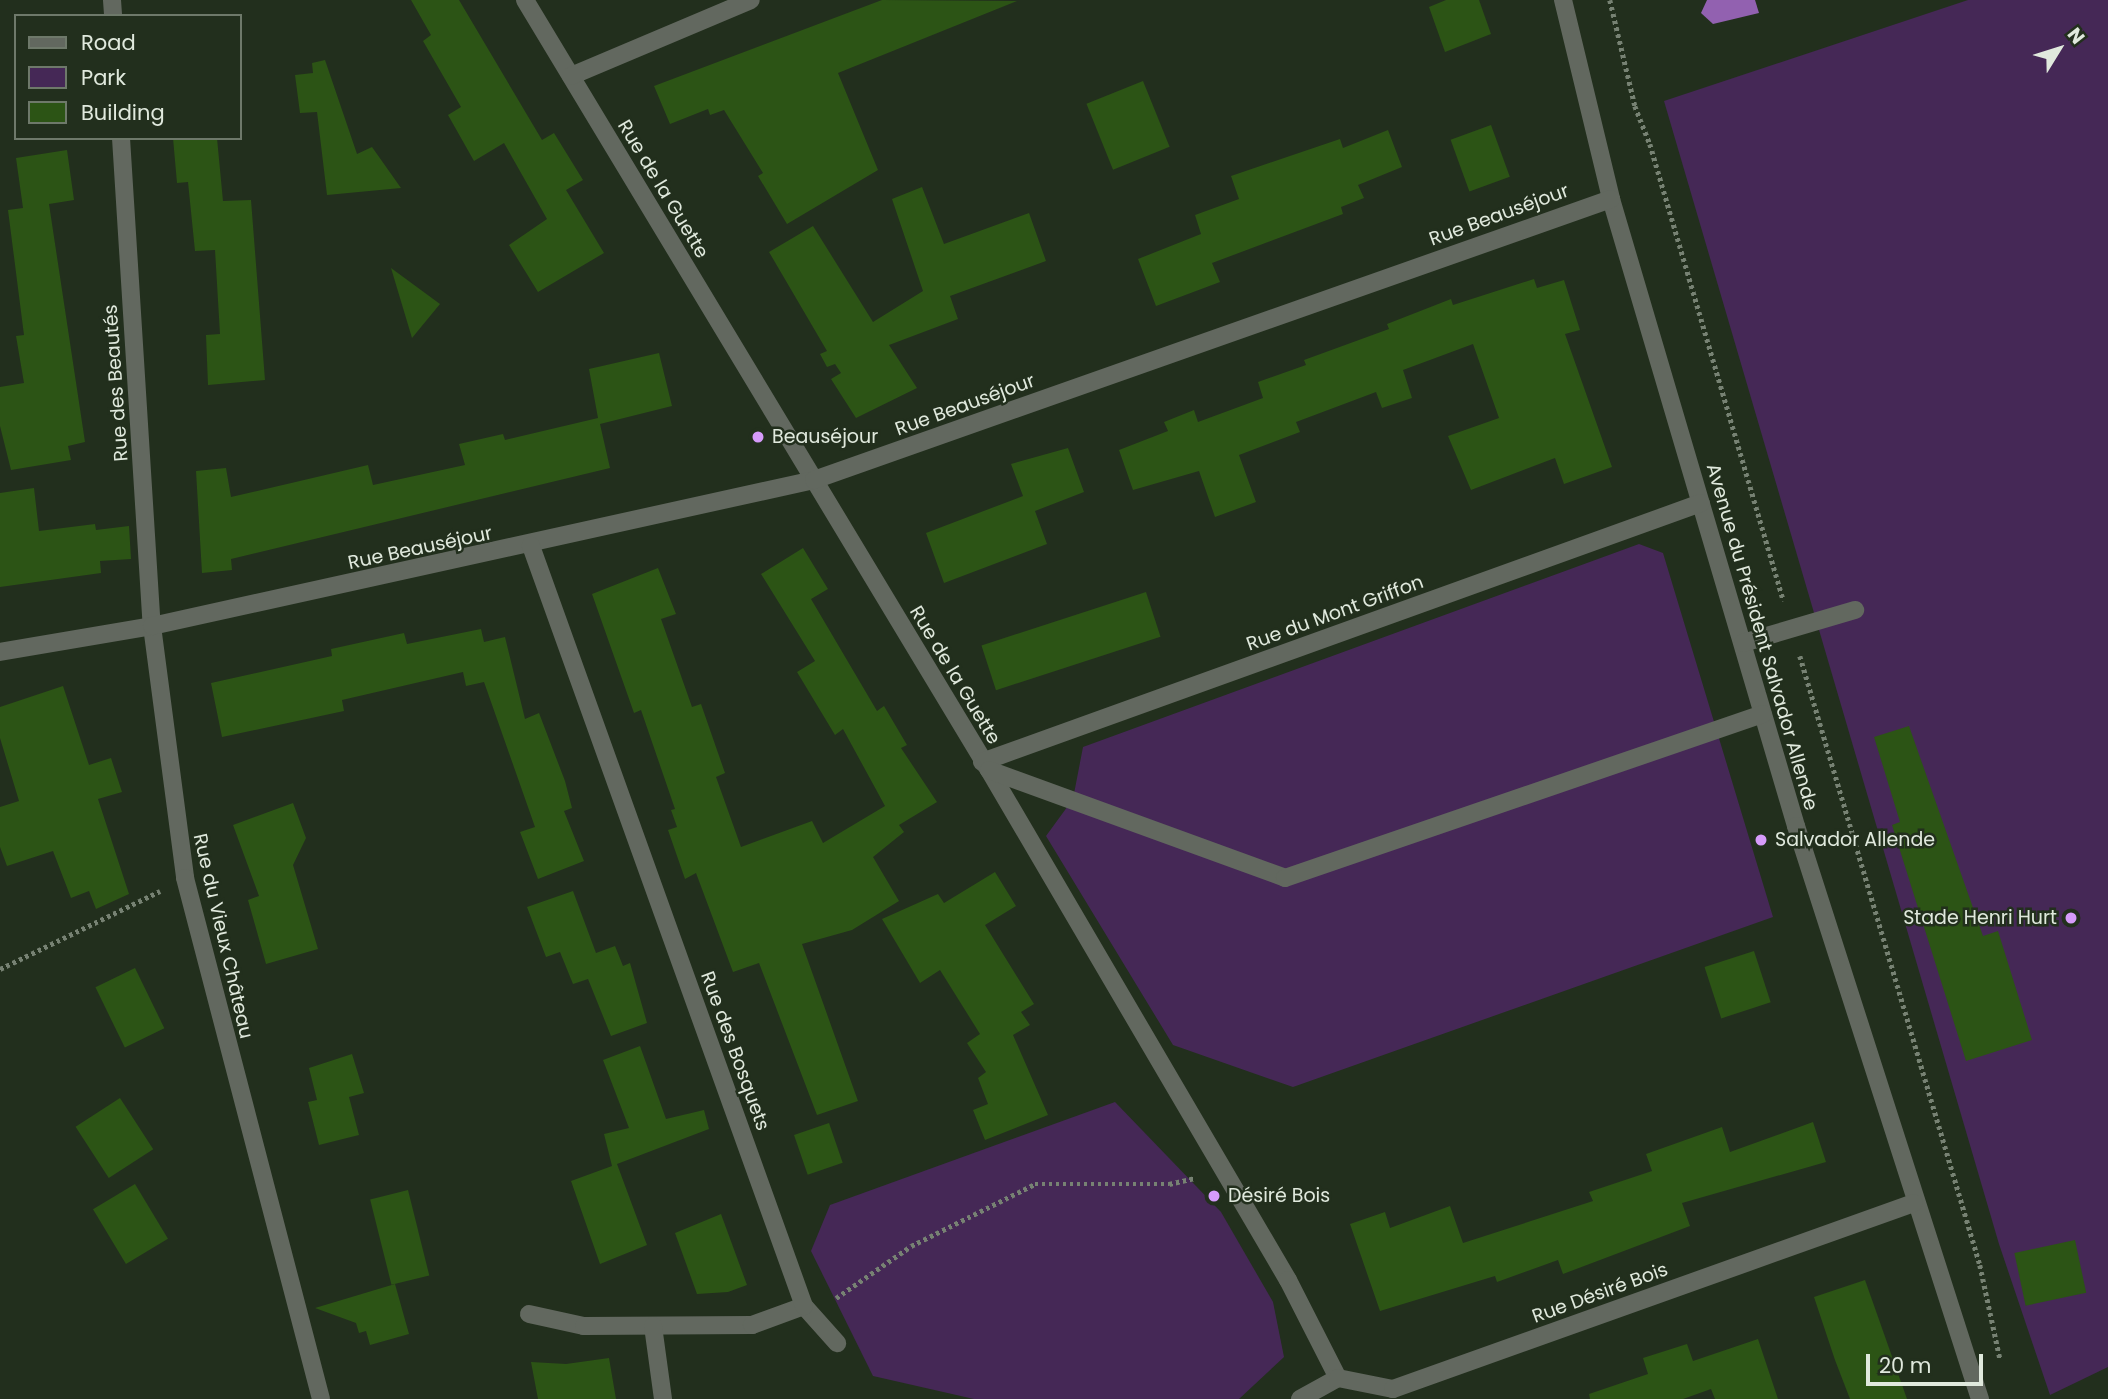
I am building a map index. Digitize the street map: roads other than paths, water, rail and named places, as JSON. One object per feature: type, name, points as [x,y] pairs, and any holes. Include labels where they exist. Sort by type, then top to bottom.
[{"type":"street","name":"Rue de la Guette","points":[[525,0],[986,766],[1288,1280],[1338,1378]]},
{"type":"street","points":[[571,76],[751,0]]},
{"type":"street","name":"Avenue du Président Salvador Allende","points":[[1563,0],[1611,199],[1763,713],[1914,1203],[1980,1399]]},
{"type":"street","name":"Rue des Beautés","points":[[121,140],[152,626]]},
{"type":"street","name":"Rue Beauséjour","points":[[152,626],[531,546],[814,481],[1611,199]]},
{"type":"street","name":"Rue du Mont Griffon","points":[[986,766],[1701,502]]},
{"type":"street","name":"Rue des Bosquets","points":[[531,546],[804,1306]]},
{"type":"street","points":[[1743,643],[1855,610]]},
{"type":"street","points":[[0,652],[152,626]]},
{"type":"street","name":"Rue du Vieux Château","points":[[152,626],[185,878],[321,1399]]},
{"type":"street","points":[[986,766],[1284,878],[1763,713]]},
{"type":"street","name":"Rue Désiré Bois","points":[[1338,1378],[1393,1389],[1914,1203]]},
{"type":"street","points":[[529,1314],[584,1326],[752,1325],[804,1306],[837,1343]]},
{"type":"street","points":[[653,1326],[663,1399]]},
{"type":"street","points":[[1300,1399],[1338,1378]]},
{"type":"place","name":"Beauséjour","points":[[758,437]]},
{"type":"place","name":"Salvador Allende","points":[[1761,840]]},
{"type":"place","name":"Stade Henri Hurt","points":[[2071,918]]},
{"type":"place","name":"Désiré Bois","points":[[1214,1196]]}]
